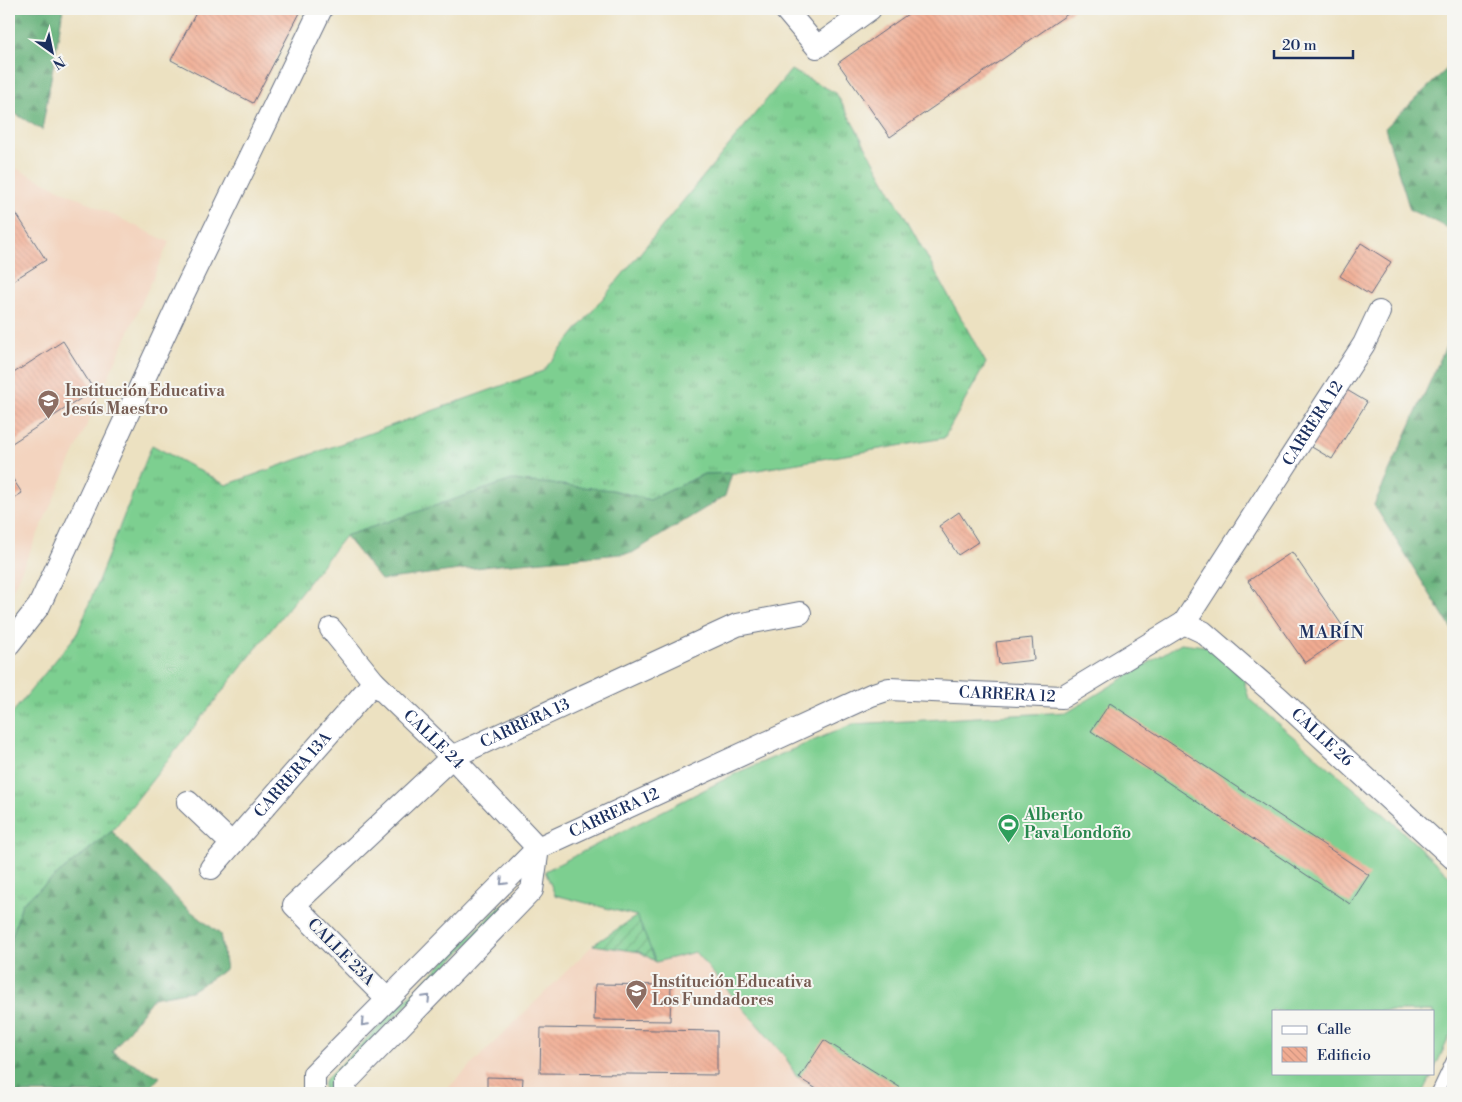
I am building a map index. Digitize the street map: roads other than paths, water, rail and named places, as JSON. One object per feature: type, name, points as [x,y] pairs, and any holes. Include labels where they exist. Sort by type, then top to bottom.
[{"type":"street","points":[[9,644],[39,606],[178,305],[321,9]]},
{"type":"street","points":[[785,9],[817,47],[870,9]]},
{"type":"street","name":"CARRERA 12","points":[[314,1093],[314,1074],[538,848],[871,695],[889,689],[1062,697],[1184,624],[1364,344],[1379,312]]},
{"type":"street","name":"CARRERA 13","points":[[294,906],[452,757],[736,626],[800,613]]},
{"type":"street","name":"CALLE 26","points":[[1184,624],[1203,632],[1278,697],[1453,858]]},
{"type":"street","name":"CALLE 24","points":[[331,629],[374,682],[452,757],[538,848]]},
{"type":"street","name":"CARRERA 13A","points":[[211,868],[374,682]]},
{"type":"street","points":[[188,802],[232,844]]},
{"type":"street","points":[[345,1093],[345,1083],[532,890],[538,848]]},
{"type":"street","name":"CALLE 23A","points":[[294,906],[387,999]]},
{"type":"lane","points":[[1437,1093],[1453,1059]]},
{"type":"place","name":"Institución Educativa Jesús Maestro","points":[[49,419]]},
{"type":"place","name":"Alberto Pava Londoño","points":[[1008,843]]},
{"type":"place","name":"Institución Educativa Los Fundadores","points":[[636,1010]]},
{"type":"district","name":"MARÍN","points":[[1332,632]]}]
